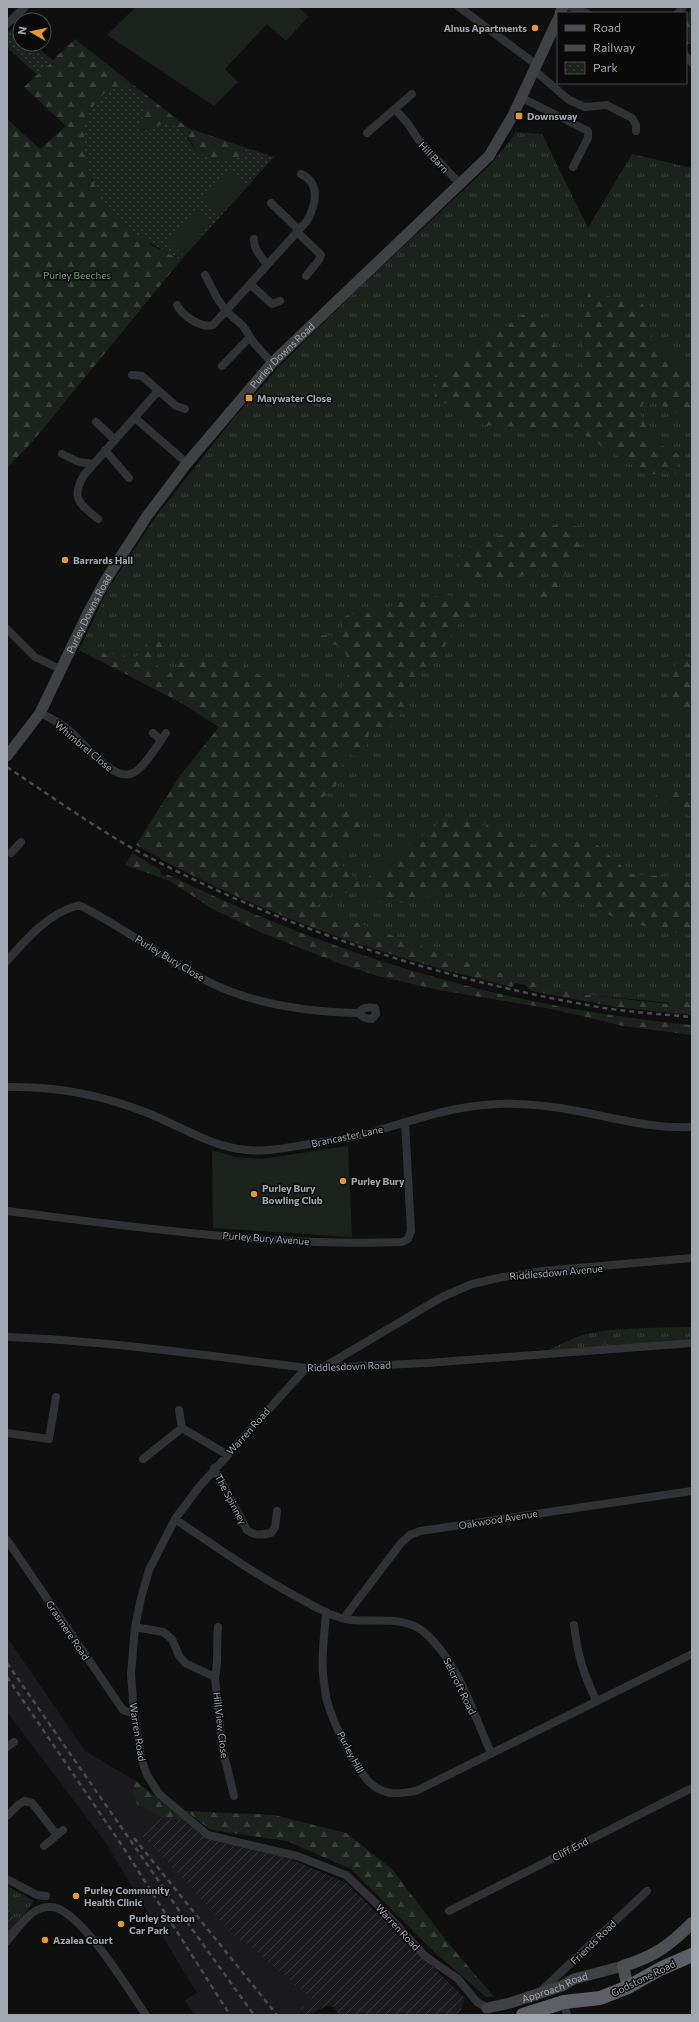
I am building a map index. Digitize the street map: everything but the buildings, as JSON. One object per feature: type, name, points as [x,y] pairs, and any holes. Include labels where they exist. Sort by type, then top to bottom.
[{"type":"highway","name":"Godstone Road","points":[[522,2015],[566,2009],[600,1998],[628,1987],[660,1969],[692,1955]]},
{"type":"main road","points":[[628,1987],[623,1966],[655,1954],[678,1937],[692,1923]]},
{"type":"street","points":[[7,24],[25,7]]},
{"type":"street","points":[[459,7],[536,68],[569,100],[585,107],[607,105],[632,118],[636,122],[636,131]]},
{"type":"street","points":[[571,7],[584,12]]},
{"type":"street","name":"Purley Downs Road","points":[[8,755],[40,713],[60,669],[105,581],[148,516],[188,463],[272,363],[354,282],[460,184],[494,149],[522,98],[557,21]]},
{"type":"street","points":[[367,133],[412,94]]},
{"type":"street","points":[[522,98],[588,131],[588,138],[573,167]]},
{"type":"street","name":"Hill Barn","points":[[395,109],[410,125],[418,139],[460,184]]},
{"type":"street","points":[[178,305],[180,311],[208,327],[213,325],[298,231],[311,214],[316,194],[312,181],[301,174]]},
{"type":"street","points":[[271,203],[321,255],[319,260],[306,276]]},
{"type":"street","points":[[254,239],[254,244],[258,252],[267,265]]},
{"type":"street","points":[[205,275],[217,298],[226,311],[243,326],[250,337],[272,363]]},
{"type":"street","points":[[250,284],[272,304],[280,301]]},
{"type":"street","points":[[222,366],[250,337]]},
{"type":"street","points":[[132,375],[142,376],[176,406],[185,409]]},
{"type":"street","points":[[98,519],[80,504],[77,498],[79,483],[105,450],[158,391]]},
{"type":"street","points":[[135,418],[188,463]]},
{"type":"street","points":[[96,422],[115,440]]},
{"type":"street","points":[[105,450],[130,478]]},
{"type":"street","points":[[62,454],[79,462],[93,464]]},
{"type":"street","points":[[7,629],[35,657],[60,669]]},
{"type":"street","name":"Whimbrel Close","points":[[40,713],[70,731],[104,764],[116,772],[126,775],[135,772],[164,736],[153,733]]},
{"type":"street","points":[[11,853],[21,842]]},
{"type":"street","name":"Purley Bury Close","points":[[7,961],[29,936],[65,909],[79,904],[213,984],[240,994],[294,1008],[358,1013]]},
{"type":"street","name":"Brancaster Lane","points":[[7,1088],[33,1087],[56,1090],[81,1094],[116,1103],[145,1112],[217,1143],[245,1150],[276,1149],[320,1142],[368,1133],[443,1111],[496,1104],[544,1106],[577,1111],[647,1126],[692,1127]]},
{"type":"street","name":"Purley Bury Avenue","points":[[7,1211],[228,1236],[359,1243],[402,1242],[408,1238],[412,1231],[405,1122]]},
{"type":"street","name":"Riddlesdown Avenue","points":[[322,1368],[442,1297],[472,1284],[503,1277],[542,1271],[692,1258]]},
{"type":"street","name":"Riddlesdown Road","points":[[7,1337],[58,1339],[171,1350],[306,1368],[427,1363],[692,1343]]},
{"type":"street","name":"Warren Road","points":[[306,1368],[214,1468],[175,1519],[149,1570],[135,1627],[130,1674],[134,1714],[141,1758],[146,1775],[166,1801],[208,1835],[297,1856],[346,1875],[380,1907],[425,1956],[458,1979],[478,2002],[487,2008]]},
{"type":"street","points":[[7,1433],[49,1439],[56,1398]]},
{"type":"street","points":[[179,1410],[182,1428],[226,1454]]},
{"type":"street","points":[[143,1459],[182,1428]]},
{"type":"street","name":"The Spinney","points":[[214,1468],[247,1530],[258,1535],[270,1533],[275,1527],[278,1511]]},
{"type":"street","name":"Oakwood Avenue","points":[[344,1618],[401,1543],[410,1535],[420,1531],[692,1491]]},
{"type":"street","name":"Selcroft Road","points":[[175,1519],[278,1588],[326,1612],[344,1618],[364,1622],[408,1623],[423,1631],[442,1649],[454,1669],[491,1753]]},
{"type":"street","name":"Grasmere Road","points":[[7,1540],[123,1710],[134,1714]]},
{"type":"street","name":"Purley Hill","points":[[326,1612],[323,1672],[327,1701],[355,1763],[364,1776],[377,1788],[394,1794],[416,1791],[491,1753]]},
{"type":"street","points":[[574,1626],[578,1655],[584,1674],[596,1700]]},
{"type":"street","name":"Hill View Close","points":[[135,1627],[163,1632],[172,1639],[178,1656],[185,1664],[216,1678]]},
{"type":"street","name":"Hill View Close","points":[[218,1627],[216,1644],[216,1678],[222,1746],[234,1796]]},
{"type":"street","points":[[491,1753],[692,1654]]},
{"type":"street","points":[[7,1747],[14,1742]]},
{"type":"street","name":"Cliff End","points":[[449,1911],[692,1788]]},
{"type":"street","points":[[7,1816],[16,1806],[24,1801],[32,1803],[60,1833],[44,1846]]},
{"type":"street","points":[[7,1879],[37,1895],[46,1896]]},
{"type":"street","name":"Friends Road","points":[[539,1993],[647,1891]]},
{"type":"street","points":[[7,1941],[33,1912],[44,1908],[56,1907],[66,1913],[84,1929],[146,2015]]},
{"type":"street","name":"Approach Road","points":[[487,2008],[562,1986],[574,1979],[623,1966]]},
{"type":"shaded area","points":[[7,1637],[85,1751],[136,1781],[171,1810],[147,1832],[266,1958],[313,2000],[301,2008],[302,2015],[194,2015],[185,2000],[197,1993],[105,1842],[7,1712]]},
{"type":"shaded area","points":[[171,1810],[205,1837],[282,1855],[346,1883],[465,1998],[460,2012],[453,2015],[339,2015],[334,2007],[326,2006],[309,2015],[302,2015],[301,2008],[313,2000],[260,1954],[234,1935],[142,1836]]},
{"type":"shaded area","points":[[7,1886],[34,1901],[7,1936]]},
{"type":"green space","points":[[136,7],[299,7],[308,17],[286,41],[267,24],[225,69],[238,82],[214,106],[107,35]]},
{"type":"green space","points":[[692,9],[692,44],[687,44],[687,14]]},
{"type":"green space","points":[[12,29],[12,52],[7,47],[7,33]]},
{"type":"green space","name":"Purley Beeches","points":[[75,39],[188,128],[247,148],[236,160],[229,163],[206,157],[196,149],[190,140],[180,130],[167,124],[159,125],[150,130],[140,129],[140,123],[143,118],[86,120],[84,145],[92,181],[151,245],[181,260],[33,441],[7,468],[7,119],[40,149],[66,126],[24,87]]},
{"type":"green space","points":[[12,52],[43,52],[53,61],[37,75]]},
{"type":"green space","points":[[125,86],[133,90],[141,98],[145,111],[140,123],[140,129],[147,130],[163,124],[172,125],[184,134],[199,152],[216,160],[235,160],[247,148],[274,157],[181,260],[145,240],[120,221],[106,205],[94,183],[86,157],[84,132],[86,121],[93,106],[111,87]]},
{"type":"green space","points":[[516,132],[542,134],[588,228],[632,154],[692,168],[692,1005],[579,994],[519,979],[448,956],[314,907],[142,836],[180,776],[219,727],[180,702],[79,650],[108,589],[154,519],[233,419],[278,368],[362,285],[489,166]]},
{"type":"green space","points":[[230,171],[246,185],[219,216],[203,201]]},
{"type":"green space","points":[[196,209],[212,223],[183,255],[167,240]]},
{"type":"green space","points":[[589,292],[643,304],[654,343],[692,374],[692,420],[647,398],[639,411],[653,441],[680,455],[675,474],[647,474],[574,429],[483,425],[435,397],[435,376],[525,313],[544,317],[573,388],[583,375],[583,312]]},
{"type":"green space","points":[[563,524],[581,527],[585,537],[552,598],[544,601],[540,595],[551,571],[488,581],[472,578],[459,567],[458,556],[477,540]]},
{"type":"green space","points":[[444,594],[463,600],[475,600],[477,603],[475,612],[459,623],[436,660],[407,685],[404,692],[405,708],[390,728],[386,730],[377,728],[369,732],[366,752],[357,757],[352,756],[345,749],[339,752],[341,765],[337,774],[336,787],[323,797],[320,803],[322,806],[353,812],[360,816],[360,829],[352,848],[345,850],[342,860],[344,868],[347,872],[359,880],[360,887],[355,894],[336,891],[315,907],[448,956],[520,979],[579,994],[668,1004],[677,998],[692,999],[692,1015],[617,1007],[531,991],[525,985],[515,983],[512,987],[392,955],[314,928],[237,897],[176,867],[136,845],[180,776],[219,727],[180,702],[79,650],[81,646],[106,654],[123,652],[126,661],[149,650],[147,641],[158,639],[166,644],[151,660],[167,676],[180,662],[186,663],[211,657],[219,657],[240,663],[265,679],[282,686],[306,692],[331,692],[340,688],[346,681],[348,670],[347,658],[342,647],[320,640],[320,635],[337,636],[341,634],[343,629],[342,620],[349,614],[372,613],[403,601],[428,599]]},
{"type":"green space","points":[[690,658],[692,660],[692,726],[667,702],[670,667]]},
{"type":"green space","points":[[668,792],[678,792],[692,796],[692,818],[655,796]]},
{"type":"green space","points":[[448,816],[487,826],[535,846],[589,838],[631,874],[683,878],[692,884],[692,936],[626,922],[570,899],[490,888],[433,892],[417,903],[371,902],[377,882],[367,878]]},
{"type":"green space","points":[[132,853],[160,870],[161,874],[165,876],[167,874],[230,904],[358,954],[423,974],[488,991],[623,1017],[692,1025],[692,1035],[623,1026],[552,1009],[439,990],[378,976],[338,963],[260,932],[211,908],[170,881],[125,865]]},
{"type":"green space","points":[[348,1146],[352,1237],[213,1228],[212,1150],[236,1157],[261,1159]]},
{"type":"green space","points":[[692,1327],[692,1339],[548,1350],[585,1334],[603,1331]]},
{"type":"green space","points":[[136,1781],[184,1820],[163,1818],[137,1804],[132,1791]]},
{"type":"green space","points":[[186,1811],[274,1815],[346,1833],[392,1869],[445,1939],[494,1997],[486,1997],[432,1950],[351,1869],[287,1841],[211,1830]]},
{"type":"green space","points":[[7,1886],[34,1901],[17,1924],[7,1906]]},
{"type":"railway","points":[[7,767],[90,822],[141,853],[249,905],[305,927],[361,947],[476,981],[593,1006],[642,1013],[692,1017]]},
{"type":"railway","points":[[7,1663],[192,1929],[254,2015]]},
{"type":"railway","points":[[7,1677],[123,1847],[230,2015]]},
{"type":"railway","points":[[134,1838],[277,2015]]},
{"type":"place","name":"Alnus Apartments","points":[[535,28]]},
{"type":"place","name":"Downsway","points":[[519,116]]},
{"type":"place","name":"Maywater Close","points":[[249,398]]},
{"type":"place","name":"Barrards Hall","points":[[65,560]]},
{"type":"place","name":"Purley Bury","points":[[343,1181]]},
{"type":"place","name":"Purley Bury Bowling Club","points":[[254,1194]]},
{"type":"place","name":"Purley Community Health Clinic","points":[[76,1896]]},
{"type":"place","name":"Purley Station Car Park","points":[[121,1924]]},
{"type":"place","name":"Azalea Court","points":[[45,1940]]}]
